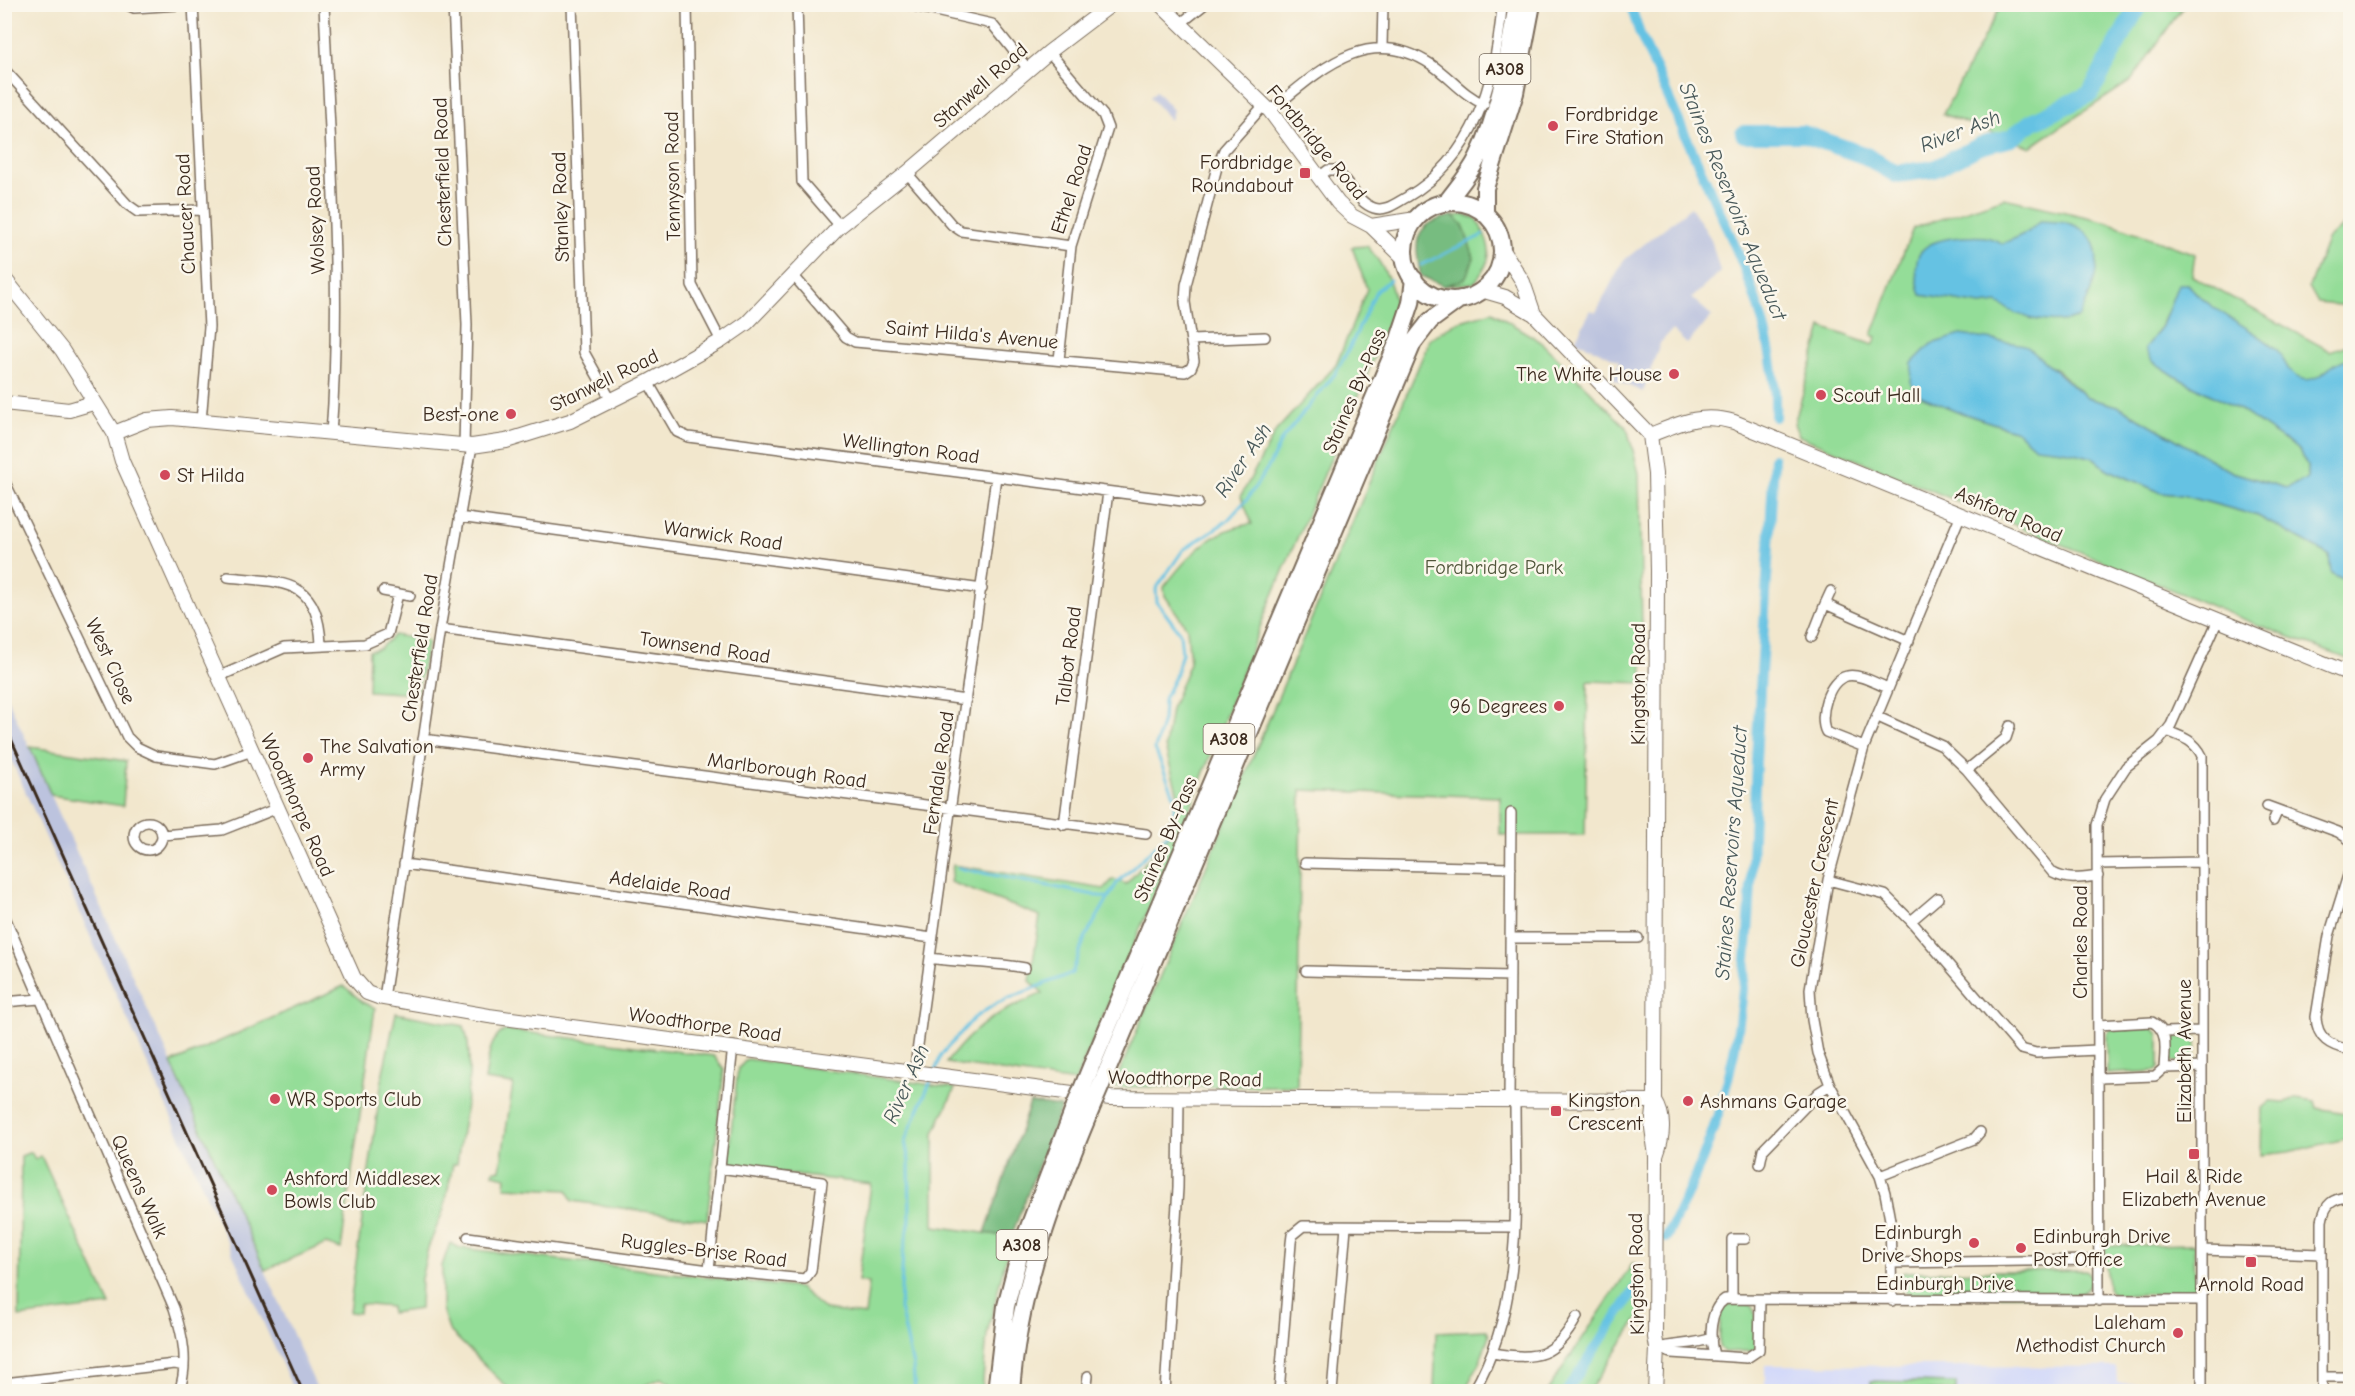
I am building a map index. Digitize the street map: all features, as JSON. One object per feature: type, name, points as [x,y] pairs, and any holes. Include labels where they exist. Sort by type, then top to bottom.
[{"type":"highway","name":"A308","points":[[1485,214],[1485,189],[1515,93],[1532,4]]},
{"type":"highway","name":"A308","points":[[1446,203],[1468,175],[1489,132],[1503,83],[1510,6]]},
{"type":"highway","points":[[1446,203],[1468,205],[1485,214],[1497,231],[1502,247],[1499,267],[1493,278],[1481,290],[1460,299],[1439,298],[1423,289],[1414,279],[1405,259],[1405,242],[1416,219],[1424,211],[1446,203]]},
{"type":"highway","name":"Staines By-Pass","points":[[996,1392],[1006,1306],[1021,1248],[1083,1108],[1399,339],[1411,303],[1414,279]]},
{"type":"highway","name":"Staines By-Pass","points":[[1099,1069],[1413,344],[1430,321],[1460,299]]},
{"type":"highway","name":"Staines By-Pass","points":[[1011,1392],[1020,1318],[1034,1260],[1083,1108]]},
{"type":"street","points":[[125,4],[134,8],[193,4]]},
{"type":"street","name":"Chaucer Road","points":[[193,4],[208,327],[201,421]]},
{"type":"street","name":"Wolsey Road","points":[[324,4],[337,299],[337,355],[331,434]]},
{"type":"street","name":"Chesterfield Road","points":[[384,998],[468,446],[467,325],[453,4]]},
{"type":"street","name":"Stanley Road","points":[[572,4],[584,352],[612,402]]},
{"type":"street","name":"Tennyson Road","points":[[687,4],[692,285],[721,341]]},
{"type":"street","points":[[797,4],[802,182],[840,226]]},
{"type":"street","points":[[905,4],[992,24],[1028,69]]},
{"type":"street","name":"Stanwell Road","points":[[114,433],[157,418],[488,446],[538,432],[612,402],[721,341],[747,323],[840,226],[907,173],[1028,69],[1112,4]]},
{"type":"street","name":"Fordbridge Road","points":[[1160,4],[1267,108],[1338,203],[1352,216],[1371,226],[1405,259]]},
{"type":"street","points":[[1180,24],[1206,4]]},
{"type":"street","points":[[1382,47],[1383,4]]},
{"type":"street","points":[[1319,177],[1328,170],[1335,170],[1366,203],[1376,208],[1388,208],[1431,182],[1462,146],[1484,104],[1510,6]]},
{"type":"street","points":[[1264,337],[1191,340],[1185,302],[1186,285],[1217,167],[1224,150],[1267,108],[1321,69],[1349,53],[1382,47],[1407,53],[1432,65],[1469,97],[1484,104]]},
{"type":"street","name":"Ethel Road","points":[[1049,52],[1103,115],[1108,128],[1071,246],[1059,360]]},
{"type":"street","points":[[4,69],[128,205],[138,212],[203,210]]},
{"type":"street","points":[[907,173],[952,225],[961,231],[1071,246]]},
{"type":"street","name":"Fordbridge Road","points":[[1371,226],[1416,219]]},
{"type":"street","points":[[1502,247],[1523,282],[1534,314]]},
{"type":"street","name":"Saint Hilda's Avenue","points":[[793,275],[846,337],[855,342],[1177,371],[1191,368],[1194,361],[1191,340]]},
{"type":"street","points":[[4,278],[62,350],[93,403],[114,433]]},
{"type":"street","points":[[1481,290],[1505,297],[1534,314],[1650,435]]},
{"type":"street","name":"Wellington Road","points":[[648,382],[677,432],[688,437],[1198,503]]},
{"type":"street","points":[[4,403],[69,410],[93,403]]},
{"type":"street","name":"Ashford Road","points":[[1650,435],[1698,418],[1716,416],[2350,674]]},
{"type":"street","name":"Woodthorpe Road","points":[[114,433],[122,461],[354,978],[367,993],[489,1016],[733,1046],[926,1075],[1110,1098],[1655,1101]]},
{"type":"street","name":"Kingston Road","points":[[1650,435],[1655,474],[1657,593],[1655,1101],[1652,1136],[1656,1156],[1655,1337],[1657,1348],[1655,1392]]},
{"type":"street","name":"Ferndale Road","points":[[926,1075],[932,938],[996,477]]},
{"type":"street","name":"West Close","points":[[4,480],[127,737],[145,752],[156,756],[215,764],[252,752]]},
{"type":"street","name":"Talbot Road","points":[[1064,825],[1108,492]]},
{"type":"street","name":"Gloucester Crescent","points":[[1892,1301],[1890,1220],[1880,1176],[1830,1085],[1818,1053],[1812,1020],[1810,989],[1828,880],[1864,747],[1961,514]]},
{"type":"street","name":"Warwick Road","points":[[459,517],[982,589]]},
{"type":"street","points":[[228,577],[284,583],[302,592],[315,607],[320,624],[321,644]]},
{"type":"street","points":[[383,591],[410,596]]},
{"type":"street","points":[[1812,637],[1831,591]]},
{"type":"street","points":[[218,676],[284,648],[321,644],[365,644],[388,634],[398,594]]},
{"type":"street","points":[[1825,604],[1909,640]]},
{"type":"street","name":"Charles Road","points":[[2099,1301],[2097,825],[2105,799],[2126,767],[2159,741],[2167,731],[2218,620]]},
{"type":"street","name":"Townsend Road","points":[[440,629],[966,700]]},
{"type":"street","points":[[1864,747],[1833,736],[1822,725],[1822,716],[1835,682],[1848,675],[1888,688]]},
{"type":"street","points":[[1878,717],[1942,746],[1967,770],[2053,873],[2062,878],[2098,876]]},
{"type":"street","points":[[1967,770],[2006,738],[2010,726]]},
{"type":"street","name":"Elizabeth Avenue","points":[[2167,731],[2197,745],[2202,756],[2202,1392]]},
{"type":"street","name":"Marlborough Road","points":[[423,739],[1146,834]]},
{"type":"street","points":[[2267,806],[2350,840]]},
{"type":"street","points":[[162,835],[222,830],[278,808]]},
{"type":"street","points":[[2273,821],[2278,810]]},
{"type":"street","points":[[1473,1392],[1493,1353],[1509,1295],[1514,1227],[1510,976],[1511,813]]},
{"type":"street","points":[[2098,864],[2202,862]]},
{"type":"street","points":[[1305,863],[1511,868]]},
{"type":"street","name":"Adelaide Road","points":[[404,864],[932,938]]},
{"type":"street","points":[[2350,869],[2329,936],[2316,1017],[2317,1029],[2324,1041],[2350,1050]]},
{"type":"street","points":[[1828,880],[1885,894],[2021,1049],[2036,1053],[2097,1050]]},
{"type":"street","points":[[1911,921],[1938,898]]},
{"type":"street","name":"Queens Walk","points":[[4,915],[7,930],[174,1308],[183,1336],[184,1366],[179,1392]]},
{"type":"street","points":[[1511,938],[1638,938]]},
{"type":"street","points":[[930,958],[960,962],[986,961],[1024,968]]},
{"type":"street","points":[[1306,971],[1510,976]]},
{"type":"street","points":[[4,1002],[39,999]]},
{"type":"street","points":[[2097,1025],[2152,1022],[2159,1025],[2164,1032],[2164,1068],[2160,1074],[2148,1078],[2099,1078]]},
{"type":"street","points":[[2164,1032],[2201,1031]]},
{"type":"street","points":[[709,1270],[733,1046]]},
{"type":"street","points":[[2164,1068],[2202,1067]]},
{"type":"street","points":[[1760,1164],[1763,1150],[1820,1092],[1830,1085]]},
{"type":"street","points":[[1165,1392],[1178,1188],[1179,1098]]},
{"type":"street","points":[[1880,1176],[1974,1139],[1980,1132]]},
{"type":"street","name":"Ruggles-Brise Road","points":[[468,1237],[709,1270],[805,1279],[811,1271],[822,1182],[719,1168]]},
{"type":"street","points":[[2322,1392],[2324,1210],[2332,1200],[2350,1196]]},
{"type":"street","points":[[1279,1392],[1292,1235],[1303,1226],[1514,1227]]},
{"type":"street","points":[[1332,1392],[1346,1227]]},
{"type":"street","points":[[1732,1299],[1732,1239],[1745,1239]]},
{"type":"street","points":[[2202,1250],[2322,1254]]},
{"type":"street","points":[[1892,1263],[2098,1260]]},
{"type":"street","points":[[1657,1348],[1671,1353],[1747,1358],[1759,1350],[1760,1300],[1732,1299],[1719,1304],[1713,1319],[1714,1355]]},
{"type":"street","name":"Edinburgh Drive","points":[[1760,1300],[2201,1300]]},
{"type":"street","points":[[1493,1353],[1527,1357],[1542,1355],[1564,1340],[1577,1317]]},
{"type":"street","points":[[1657,1348],[1673,1344],[1699,1343],[1712,1338]]},
{"type":"street","points":[[4,1383],[175,1364],[184,1366]]},
{"type":"street","points":[[1088,1376],[1086,1390],[1127,1392]]},
{"type":"street","points":[[2322,1377],[2350,1377]]},
{"type":"shaded area","points":[[1156,91],[1173,110],[1170,120],[1150,97]]},
{"type":"shaded area","points":[[1691,207],[1711,239],[1720,272],[1692,298],[1712,316],[1687,344],[1672,330],[1660,343],[1643,392],[1613,379],[1619,361],[1575,340],[1591,310],[1596,312],[1623,261]]},
{"type":"shaded area","points":[[4,691],[318,1391],[294,1391],[5,746]]},
{"type":"shaded area","points":[[1765,1365],[2116,1367],[2117,1383],[2193,1386],[2193,1391],[1765,1391]]},
{"type":"green space","points":[[2001,5],[2184,5],[2131,81],[2030,147],[1943,114]]},
{"type":"green space","points":[[2004,198],[2104,221],[2195,254],[2192,276],[2330,351],[2350,344],[2350,359],[2344,360],[2313,379],[2300,379],[2291,373],[2274,347],[2206,302],[2188,284],[2168,312],[2150,346],[2178,378],[2242,411],[2299,450],[2307,466],[2307,479],[2286,488],[2232,472],[2118,406],[2087,398],[2057,370],[2001,341],[1987,340],[1921,396],[1962,413],[2017,431],[2035,446],[2094,458],[2107,469],[2162,493],[2182,495],[2258,516],[2329,555],[2331,573],[2350,583],[2350,660],[2253,623],[1799,436],[1794,424],[1822,327],[1873,345],[1877,337],[1872,335],[1913,228]]},
{"type":"green space","points":[[1465,215],[1477,219],[1486,237],[1489,252],[1486,266],[1474,283],[1444,286],[1465,279],[1463,225],[1453,216]]},
{"type":"green space","points":[[1453,216],[1463,225],[1474,258],[1465,279],[1444,286],[1421,276],[1417,244],[1423,229],[1430,223]]},
{"type":"green space","points":[[2350,219],[2350,306],[2318,303],[2309,287],[2327,240]]},
{"type":"green space","points":[[1367,246],[1387,275],[1395,308],[1267,609],[1179,837],[1075,1082],[946,1063],[968,1037],[989,1020],[1043,993],[1030,981],[1040,916],[950,882],[953,865],[1104,889],[1113,879],[1126,884],[1171,834],[1178,795],[1165,747],[1171,709],[1190,663],[1187,628],[1165,596],[1164,587],[1182,565],[1212,538],[1237,527],[1252,524],[1241,496],[1276,431],[1336,365],[1367,289],[1352,247]]},
{"type":"green space","name":"Fordbridge Park","points":[[1492,312],[1540,341],[1627,428],[1639,473],[1643,683],[1588,681],[1585,835],[1500,835],[1500,797],[1301,790],[1297,1086],[1113,1087],[1430,339],[1457,322]]},
{"type":"green space","points":[[394,635],[428,641],[417,694],[368,691],[369,651],[380,648]]},
{"type":"green space","points":[[30,747],[126,761],[123,806],[51,795]]},
{"type":"green space","name":"WR Sports Club","points":[[344,986],[364,1003],[375,1008],[341,1249],[326,1244],[265,1270],[171,1063]]},
{"type":"green space","points":[[396,1013],[464,1026],[468,1041],[469,1076],[457,1164],[453,1164],[444,1209],[428,1248],[421,1279],[420,1309],[391,1313],[391,1307],[360,1304],[359,1313],[349,1312],[383,1072]]},
{"type":"green space","points":[[2153,1028],[2159,1034],[2159,1068],[2156,1071],[2107,1074],[2107,1034],[2111,1029]]},
{"type":"green space","points":[[507,1030],[714,1056],[724,1069],[707,1220],[572,1201],[567,1190],[505,1187],[506,1177],[493,1174],[494,1170],[500,1170],[513,1084],[485,1080],[492,1044],[501,1033]]},
{"type":"green space","points":[[2196,1038],[2195,1061],[2169,1062],[2169,1040]]},
{"type":"green space","points":[[747,1059],[955,1088],[934,1133],[934,1226],[1011,1237],[987,1334],[982,1391],[684,1392],[661,1378],[633,1391],[511,1391],[449,1330],[442,1309],[442,1266],[450,1243],[460,1248],[799,1288],[825,1310],[865,1315],[869,1283],[858,1281],[871,1184],[727,1167],[738,1069]]},
{"type":"green space","points":[[2295,1098],[2315,1101],[2317,1108],[2350,1114],[2350,1138],[2288,1152],[2261,1155],[2262,1108],[2270,1101],[2286,1102]]},
{"type":"green space","points":[[1030,1103],[1061,1107],[1011,1237],[985,1233]]},
{"type":"green space","points":[[31,1152],[35,1159],[41,1156],[110,1305],[19,1317],[21,1156]]},
{"type":"green space","points":[[2194,1244],[2195,1285],[2189,1293],[2114,1295],[2108,1289],[2105,1246]]},
{"type":"green space","points":[[1633,1263],[1637,1266],[1640,1316],[1589,1391],[1547,1391]]},
{"type":"green space","points":[[2086,1270],[2091,1278],[2090,1285],[2077,1295],[1909,1295],[1900,1288],[1900,1275],[1905,1272]]},
{"type":"green space","points":[[1751,1304],[1757,1328],[1754,1351],[1724,1352],[1719,1347],[1721,1309],[1724,1305]]},
{"type":"green space","points":[[1487,1330],[1489,1335],[1479,1364],[1464,1391],[1434,1391],[1436,1332]]},
{"type":"green space","points":[[1871,1381],[1956,1383],[1956,1391],[1871,1391]]},
{"type":"green space","points":[[1793,1385],[1835,1387],[1835,1391],[1792,1391]]},
{"type":"water","points":[[2040,221],[2072,224],[2087,234],[2094,244],[2096,268],[2094,282],[2079,317],[2058,321],[2037,320],[2016,313],[1998,303],[1981,305],[1921,295],[1917,281],[1917,259],[1921,251],[1936,241],[1973,236],[1988,238],[2002,244],[2028,232]]},
{"type":"water","points":[[2178,284],[2188,284],[2218,311],[2265,340],[2279,352],[2289,370],[2297,377],[2309,380],[2315,378],[2337,363],[2350,359],[2350,583],[2331,573],[2329,555],[2258,516],[2182,495],[2162,493],[2107,469],[2094,458],[2063,450],[2035,447],[2017,431],[1962,413],[1921,396],[1911,383],[1912,363],[1931,344],[1961,335],[2025,345],[2087,398],[2118,406],[2232,472],[2286,488],[2307,479],[2307,466],[2299,450],[2242,411],[2178,378],[2152,361],[2145,349],[2162,326]]},
{"type":"waterway","name":"Staines Reservoirs Aqueduct","points":[[1630,4],[1640,34],[1734,243],[1756,299],[1771,356],[1775,417]]},
{"type":"waterway","name":"River Ash","points":[[1744,134],[1803,134],[1866,156],[1896,174],[1934,169],[1980,146],[2011,138],[2032,122],[2090,94],[2139,4]]},
{"type":"waterway","name":"River Ash","points":[[1421,265],[1483,235]]},
{"type":"waterway","name":"River Ash","points":[[935,1072],[941,1055],[974,1018],[997,1003],[1072,973],[1085,938],[1117,883],[1168,834],[1176,800],[1155,749],[1163,720],[1164,699],[1175,677],[1182,653],[1180,633],[1157,602],[1156,589],[1183,550],[1227,521],[1248,498],[1270,464],[1282,439],[1335,374],[1376,291],[1390,280]]},
{"type":"waterway","name":"Staines Reservoirs Aqueduct","points":[[1666,1238],[1711,1136],[1727,1083],[1738,1029],[1748,929],[1774,458]]},
{"type":"waterway","points":[[958,868],[1109,898]]},
{"type":"waterway","name":"River Ash","points":[[915,1392],[913,1366],[900,1308],[903,1253],[910,1220],[909,1161],[905,1141],[932,1078]]},
{"type":"waterway","name":"Staines Reservoirs Aqueduct","points":[[1566,1392],[1638,1285]]},
{"type":"railway","points":[[4,723],[303,1392]]},
{"type":"place","name":"Fordbridge Fire Station","points":[[1553,126]]},
{"type":"place","name":"Fordbridge Roundabout","points":[[1305,173]]},
{"type":"place","name":"The White House","points":[[1674,374]]},
{"type":"place","name":"Scout Hall","points":[[1821,395]]},
{"type":"place","name":"Best-one","points":[[511,414]]},
{"type":"place","name":"St Hilda","points":[[165,475]]},
{"type":"place","name":"96 Degrees","points":[[1559,706]]},
{"type":"place","name":"The Salvation Army","points":[[308,758]]},
{"type":"place","name":"WR Sports Club","points":[[275,1099]]},
{"type":"place","name":"Ashmans Garage","points":[[1688,1101]]},
{"type":"place","name":"Kingston Crescent","points":[[1556,1111]]},
{"type":"place","name":"Hail & Ride Elizabeth Avenue","points":[[2194,1154]]},
{"type":"place","name":"Ashford Middlesex Bowls Club","points":[[272,1190]]},
{"type":"place","name":"Edinburgh Drive Shops","points":[[1974,1243]]},
{"type":"place","name":"Edinburgh Drive Post Office","points":[[2021,1248]]},
{"type":"place","name":"Arnold Road","points":[[2251,1262]]},
{"type":"place","name":"Laleham Methodist Church","points":[[2178,1333]]}]
